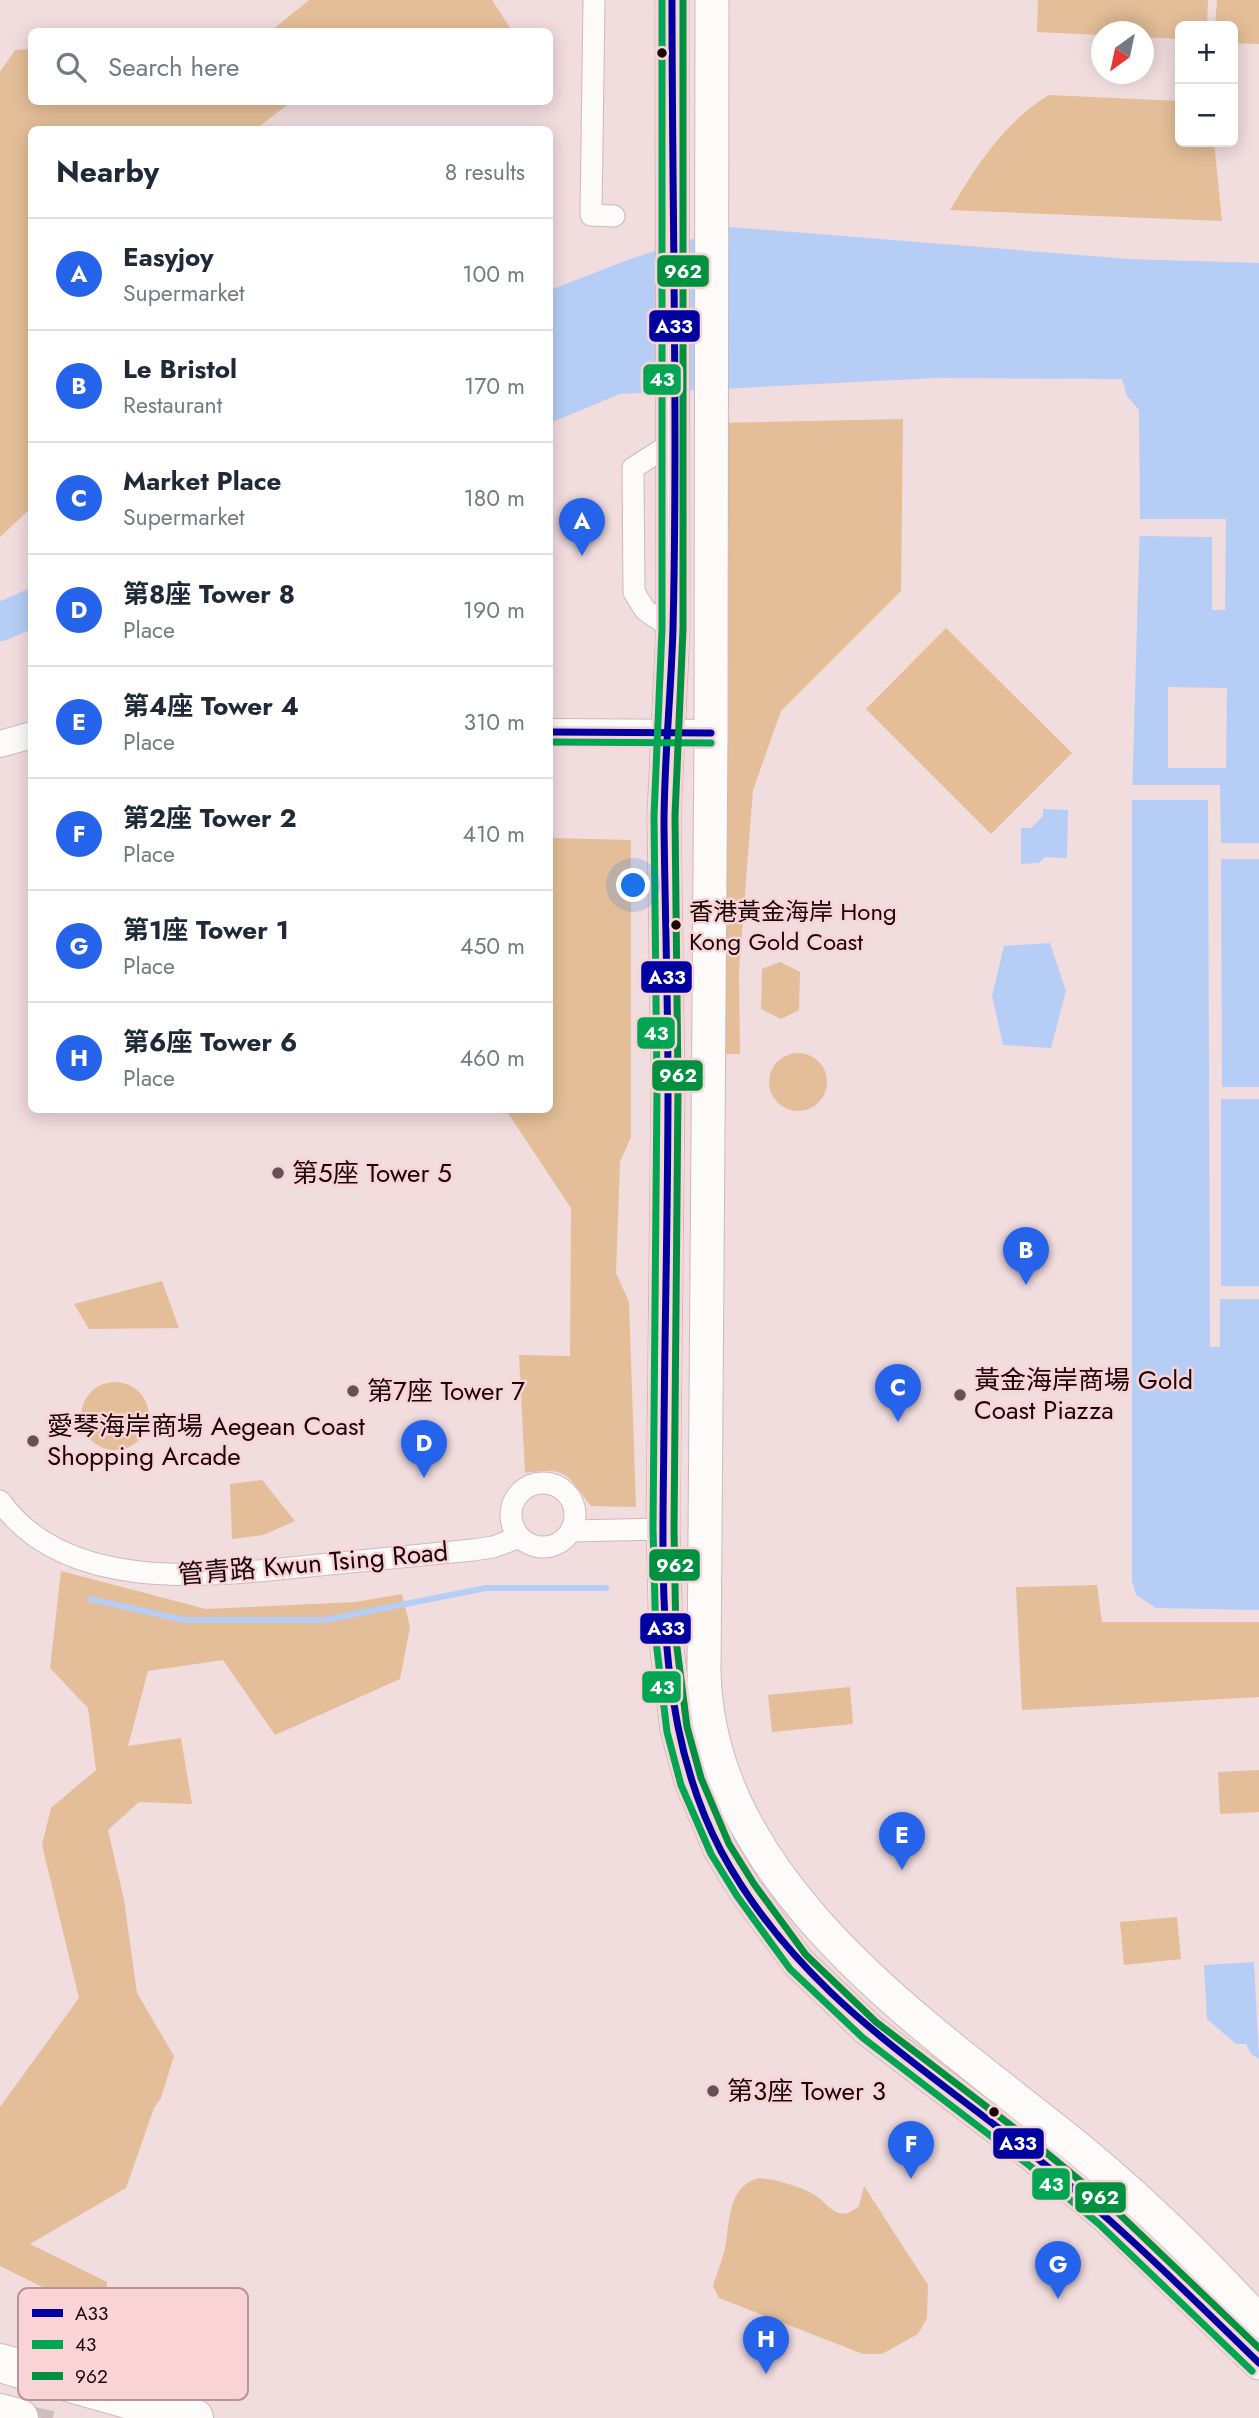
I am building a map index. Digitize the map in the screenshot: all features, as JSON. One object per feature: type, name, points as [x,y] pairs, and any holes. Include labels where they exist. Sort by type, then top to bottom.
[{"type":"highway","points":[[0,2363],[18,2368]]},
{"type":"highway","points":[[131,2400],[194,2418]]},
{"type":"highway","points":[[0,2413],[19,2418]]},
{"type":"main road","points":[[672,0],[673,629],[664,816],[668,1088],[663,1529],[666,1642],[677,1729],[703,1813],[720,1849],[752,1900],[798,1962],[832,1998],[869,2030],[1028,2150],[1107,2216],[1259,2363]]},
{"type":"main road","points":[[712,0],[709,427],[711,733],[704,1672],[707,1721],[724,1783],[754,1838],[844,1953],[893,2001],[1135,2198],[1208,2267],[1259,2322]]},
{"type":"street","points":[[594,0],[591,215],[614,216]]},
{"type":"street","points":[[553,732],[711,733]]},
{"type":"street","points":[[0,744],[28,736]]},
{"type":"street","points":[[534,1484],[556,1485],[572,1500],[575,1521],[571,1531],[556,1544],[547,1546],[537,1546],[520,1537],[512,1517],[517,1496],[534,1484]]},
{"type":"street","name":"管青路 Kwun Tsing Road","points":[[0,1501],[33,1533],[64,1553],[127,1570],[169,1575],[241,1573],[473,1550],[493,1547],[520,1537]]},
{"type":"street","points":[[571,1531],[663,1529]]},
{"type":"shaded area","points":[[309,0],[492,0],[510,28],[275,28]]},
{"type":"shaded area","points":[[1038,0],[1208,0],[1207,21],[1175,21],[1175,39],[1154,38],[1154,21],[1091,21],[1091,35],[1037,32]]},
{"type":"shaded area","points":[[1217,0],[1259,0],[1259,44],[1238,43],[1238,21],[1215,21]]},
{"type":"shaded area","points":[[28,49],[28,105],[287,105],[260,126],[28,126],[28,511],[0,537],[0,72],[15,50]]},
{"type":"shaded area","points":[[1049,95],[1175,101],[1175,147],[1215,147],[1222,221],[950,210],[992,146],[1033,106]]},
{"type":"shaded area","points":[[903,419],[901,591],[781,711],[753,790],[739,972],[740,1054],[721,1054],[717,423]]},
{"type":"shaded area","points":[[946,628],[1072,753],[991,834],[866,709]]},
{"type":"shaded area","points":[[553,838],[631,840],[631,1137],[620,1162],[616,1273],[629,1302],[636,1507],[591,1506],[571,1480],[559,1472],[525,1473],[519,1355],[570,1356],[571,1208],[508,1113],[553,1113]]},
{"type":"shaded area","points":[[780,962],[800,972],[799,1010],[781,1019],[761,1009],[762,969]]},
{"type":"shaded area","points":[[798,1053],[814,1058],[822,1066],[827,1082],[822,1098],[814,1106],[798,1111],[782,1106],[774,1098],[769,1082],[774,1066],[782,1058]]},
{"type":"shaded area","points":[[162,1281],[179,1328],[89,1329],[74,1304]]},
{"type":"shaded area","points":[[108,1382],[122,1382],[134,1387],[144,1397],[149,1416],[144,1435],[134,1445],[122,1450],[108,1450],[96,1445],[86,1435],[81,1423],[81,1409],[86,1397],[96,1387]]},
{"type":"shaded area","points":[[262,1480],[295,1521],[263,1535],[232,1539],[230,1484]]},
{"type":"shaded area","points":[[61,1571],[206,1609],[356,1602],[402,1594],[410,1627],[400,1679],[275,1735],[223,1660],[148,1671],[128,1746],[181,1738],[192,1804],[139,1802],[108,1830],[124,1900],[137,1993],[174,2056],[161,2098],[154,2108],[126,2188],[30,2244],[107,2282],[107,2288],[44,2288],[0,2266],[0,2107],[79,1998],[42,1845],[51,1808],[96,1770],[88,1708],[50,1668]]},
{"type":"shaded area","points":[[1097,1585],[1102,1622],[1259,1622],[1259,1697],[1022,1710],[1016,1587]]},
{"type":"shaded area","points":[[850,1687],[853,1724],[772,1732],[768,1695]]},
{"type":"shaded area","points":[[1259,1770],[1259,1812],[1220,1814],[1218,1772]]},
{"type":"shaded area","points":[[1177,1917],[1181,1959],[1124,1965],[1120,1922]]},
{"type":"shaded area","points":[[759,2178],[779,2181],[807,2191],[834,2211],[845,2214],[859,2206],[864,2186],[928,2285],[927,2318],[918,2334],[882,2354],[863,2354],[719,2298],[713,2286],[725,2248],[735,2197],[749,2182]]},
{"type":"water","points":[[730,227],[1129,259],[1259,263],[1259,1610],[1156,1608],[1136,1595],[1132,1581],[1132,800],[1140,519],[1139,410],[1127,396],[1122,379],[936,378],[620,394],[553,422],[553,289],[633,258]]},
{"type":"water","points":[[1043,809],[1068,810],[1067,858],[1045,857],[1039,863],[1021,864],[1021,828],[1031,828],[1043,816]]},
{"type":"water","points":[[1050,943],[1066,991],[1051,1048],[1003,1045],[992,996],[1004,946]]},
{"type":"water","points":[[1254,1962],[1259,2059],[1251,2054],[1246,2044],[1236,2044],[1207,2019],[1204,1965]]},
{"type":"pier","points":[[1136,519],[1226,519],[1225,610],[1212,610],[1212,537],[1135,536]]},
{"type":"pier","points":[[1168,687],[1227,688],[1226,768],[1168,768]]},
{"type":"pier","points":[[1129,785],[1220,785],[1221,843],[1259,843],[1259,859],[1221,859],[1222,1087],[1259,1087],[1259,1099],[1221,1099],[1221,1286],[1259,1286],[1259,1299],[1220,1299],[1220,1347],[1210,1347],[1208,800],[1129,800]]},
{"type":"waterway","points":[[0,622],[28,610]]},
{"type":"waterway","points":[[90,1599],[184,1620],[325,1620],[486,1588],[606,1588]]},
{"type":"tunnel","points":[[42,2418],[44,2409]]},
{"type":"transit line","name":"43","points":[[662,0],[662,629],[654,816],[657,1088],[653,1529],[656,1641],[667,1732],[681,1785],[711,1854],[737,1896],[790,1969],[863,2038],[1030,2166],[1099,2224],[1252,2371]]},
{"type":"transit line","name":"A33","points":[[672,0],[675,472],[673,629],[664,825],[668,1087],[663,1535],[667,1644],[673,1698],[683,1750],[699,1802],[721,1851],[751,1900],[785,1945],[863,2022],[1067,2183],[1151,2258],[1259,2363]]},
{"type":"transit line","name":"962","points":[[683,0],[683,629],[675,816],[678,1088],[674,1529],[676,1640],[687,1727],[701,1778],[729,1844],[754,1884],[806,1955],[876,2022],[1043,2150],[1113,2208],[1259,2348]]},
{"type":"transit line","name":"A33","points":[[553,732],[711,733]]},
{"type":"transit line","name":"43","points":[[553,742],[711,743]]},
{"type":"place","name":"Easyjoy","points":[[582,556]]},
{"type":"place","name":"香港黃金海岸 Hong Kong Gold Coast","points":[[676,925]]},
{"type":"place","name":"第5座 Tower 5","points":[[278,1173]]},
{"type":"place","name":"Le Bristol","points":[[1026,1285]]},
{"type":"place","name":"第7座 Tower 7","points":[[353,1391]]},
{"type":"place","name":"黃金海岸商場 Gold Coast Piazza","points":[[960,1395]]},
{"type":"place","name":"Market Place","points":[[898,1422]]},
{"type":"place","name":"愛琴海岸商場 Aegean Coast Shopping Arcade","points":[[33,1441]]},
{"type":"place","name":"第8座 Tower 8","points":[[424,1478]]},
{"type":"place","name":"第4座 Tower 4","points":[[902,1870]]},
{"type":"place","name":"第3座 Tower 3","points":[[713,2091]]},
{"type":"place","name":"第2座 Tower 2","points":[[911,2179]]},
{"type":"place","name":"第1座 Tower 1","points":[[1058,2299]]},
{"type":"place","name":"第6座 Tower 6","points":[[766,2374]]}]
